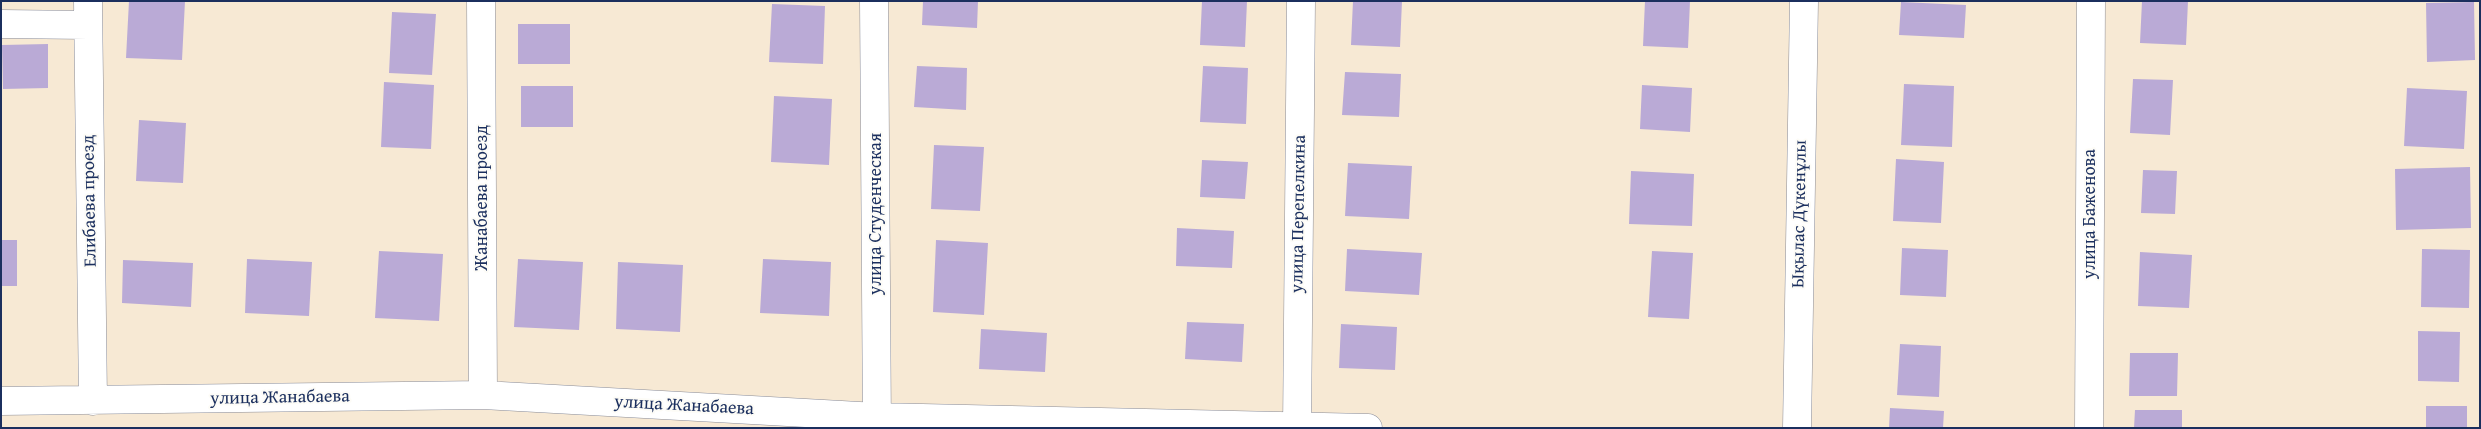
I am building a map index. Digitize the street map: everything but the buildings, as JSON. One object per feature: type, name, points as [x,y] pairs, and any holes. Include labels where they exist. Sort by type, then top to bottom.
[{"type":"street","name":"Жанабаева проезд","points":[[481,1],[483,395]]},
{"type":"street","name":"улица Студенческая","points":[[874,1],[877,423]]},
{"type":"street","name":"улица Перепелкина","points":[[1297,427],[1302,1]]},
{"type":"street","name":"Ықылас Дүкенұлы","points":[[1797,428],[1804,1]]},
{"type":"street","name":"улица Баженова","points":[[2090,428],[2091,1]]},
{"type":"street","points":[[1,24],[88,13]]},
{"type":"street","name":"Елибаева проезд","points":[[88,13],[92,401]]},
{"type":"street","name":"улица Жанабаева","points":[[1,401],[483,395],[877,423],[1368,428]]}]
